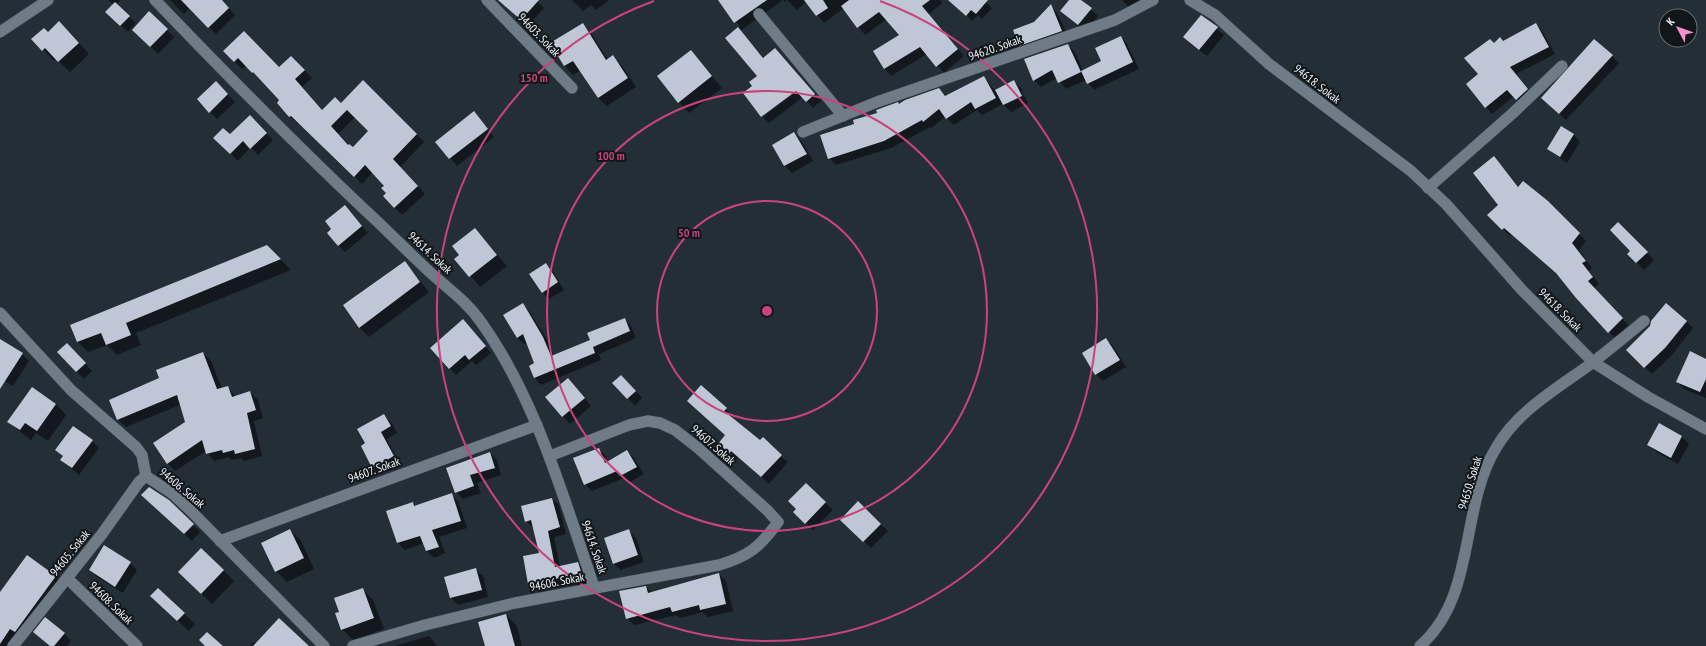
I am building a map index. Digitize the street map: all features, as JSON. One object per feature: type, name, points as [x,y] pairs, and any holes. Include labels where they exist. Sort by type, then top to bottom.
[{"type":"street","points":[[0,32],[48,0]]},
{"type":"street","name":"94614. Sokak","points":[[155,0],[257,105],[469,307],[496,344],[537,425],[550,456],[594,587]]},
{"type":"street","name":"94603. Sokak","points":[[487,0],[572,88]]},
{"type":"street","name":"94620. Sokak","points":[[803,132],[877,102],[1114,20],[1153,0]]},
{"type":"street","name":"94618. Sokak","points":[[1190,0],[1215,15],[1269,64],[1411,171],[1446,204],[1522,290],[1594,362],[1648,397],[1706,429]]},
{"type":"street","points":[[759,14],[843,116]]},
{"type":"street","points":[[1428,188],[1513,113],[1562,66]]},
{"type":"street","name":"94606. Sokak","points":[[0,313],[71,390],[136,447],[142,455],[146,476],[173,494],[324,646]]},
{"type":"street","points":[[1594,362],[1644,321]]},
{"type":"street","name":"94650. Sokak","points":[[1420,646],[1434,630],[1454,596],[1478,493],[1495,449],[1505,434],[1521,417],[1594,362]]},
{"type":"street","name":"94607. Sokak","points":[[550,456],[629,425],[648,421],[660,423],[674,430],[698,448],[767,510],[778,522]]},
{"type":"street","name":"94607. Sokak","points":[[220,540],[537,425]]},
{"type":"street","name":"94605. Sokak","points":[[13,646],[109,524],[139,482],[146,476]]},
{"type":"street","name":"94606. Sokak","points":[[353,646],[475,612],[594,587],[686,572],[739,559],[753,551],[765,539],[778,522]]},
{"type":"street","name":"94608. Sokak","points":[[67,578],[137,646]]},
{"type":"building","points":[[181,0],[222,0],[229,8],[208,28]]},
{"type":"building","points":[[498,0],[539,0],[521,20]]},
{"type":"building","points":[[718,0],[767,0],[734,23]]},
{"type":"building","points":[[804,0],[823,0],[828,8],[816,16]]},
{"type":"building","points":[[849,0],[930,0],[922,6],[958,49],[936,67],[920,47],[884,69],[873,51],[899,35],[879,12],[857,28],[841,6]]},
{"type":"building","points":[[948,0],[988,0],[976,14],[971,10],[966,16]]},
{"type":"building","points":[[1069,0],[1081,0],[1092,8],[1078,25],[1060,11]]},
{"type":"building","points":[[115,2],[130,16],[120,26],[105,12]]},
{"type":"building","points":[[1051,4],[1062,31],[1019,46],[1013,30],[1034,22]]},
{"type":"building","points":[[149,11],[168,29],[150,47],[132,30]]},
{"type":"building","points":[[1201,15],[1218,27],[1199,50],[1183,37]]},
{"type":"building","points":[[59,21],[79,43],[58,62],[45,48],[42,51],[31,39],[44,28],[48,32]]},
{"type":"building","points":[[583,23],[606,60],[613,55],[628,78],[598,98],[573,61],[564,66],[550,43]]},
{"type":"building","points":[[1536,23],[1549,47],[1510,67],[1528,89],[1516,100],[1507,90],[1485,108],[1466,84],[1478,74],[1464,58],[1490,39],[1494,43],[1500,37],[1503,41]]},
{"type":"building","points":[[738,27],[763,58],[775,48],[815,94],[806,102],[796,91],[761,117],[743,93],[752,86],[749,82],[757,76],[725,38]]},
{"type":"building","points":[[244,31],[279,67],[291,56],[305,70],[295,79],[322,110],[335,97],[341,103],[363,80],[417,134],[393,159],[418,186],[394,208],[383,196],[386,193],[381,188],[384,186],[365,165],[354,177],[291,116],[289,117],[277,103],[279,100],[253,72],[252,73],[238,58],[234,62],[223,51]],"holes":[[[347,110],[368,131],[353,147],[349,144],[348,145],[331,126]]]},
{"type":"building","points":[[1121,36],[1133,62],[1087,84],[1081,71],[1101,61],[1095,48]]},
{"type":"building","points":[[1594,39],[1613,55],[1559,114],[1541,98]]},
{"type":"building","points":[[1068,44],[1081,72],[1058,83],[1052,70],[1033,81],[1024,59]]},
{"type":"building","points":[[691,50],[712,76],[678,103],[657,76]]},
{"type":"building","points":[[984,76],[996,98],[975,109],[971,102],[946,119],[939,109],[923,122],[922,120],[884,141],[828,159],[820,135],[854,124],[853,120],[877,113],[876,110],[898,102],[899,104],[905,100],[939,88],[945,96]]},
{"type":"building","points":[[1014,80],[1022,96],[1003,105],[995,90]]},
{"type":"building","points":[[216,81],[228,94],[209,113],[197,99]]},
{"type":"building","points":[[474,111],[488,129],[449,159],[435,142]]},
{"type":"building","points":[[250,115],[267,133],[250,149],[243,141],[230,154],[213,138],[223,128],[230,134]]},
{"type":"building","points":[[1561,126],[1574,134],[1560,157],[1547,149]]},
{"type":"building","points":[[794,132],[807,154],[784,166],[772,145]]},
{"type":"building","points":[[1494,156],[1518,187],[1523,181],[1548,201],[1580,233],[1572,243],[1586,261],[1582,263],[1593,277],[1588,281],[1623,318],[1608,333],[1576,298],[1556,273],[1504,228],[1502,230],[1487,215],[1498,205],[1473,173]]},
{"type":"building","points":[[345,205],[362,226],[338,246],[327,233],[331,229],[325,221]]},
{"type":"building","points":[[1618,222],[1648,252],[1636,263],[1627,254],[1630,251],[1610,230]]},
{"type":"building","points":[[475,228],[497,255],[469,277],[454,259],[459,255],[452,246]]},
{"type":"building","points":[[267,245],[281,259],[126,323],[131,335],[106,345],[101,333],[77,342],[70,325]]},
{"type":"building","points":[[405,261],[420,282],[359,328],[343,305]]},
{"type":"building","points":[[546,263],[558,282],[542,293],[529,274]]},
{"type":"building","points":[[523,303],[543,337],[551,356],[590,340],[587,333],[625,318],[630,331],[593,347],[595,353],[534,378],[529,366],[534,363],[523,334],[517,338],[503,315]]},
{"type":"building","points":[[1666,303],[1687,321],[1665,348],[1644,368],[1626,350],[1650,326],[1651,321]]},
{"type":"building","points":[[463,319],[486,346],[469,360],[465,355],[449,369],[430,348]]},
{"type":"building","points":[[1106,338],[1120,360],[1095,375],[1082,353]]},
{"type":"building","points":[[0,339],[23,353],[0,389]]},
{"type":"building","points":[[67,343],[86,363],[76,372],[57,352]]},
{"type":"building","points":[[1690,351],[1706,359],[1706,379],[1700,392],[1676,382]]},
{"type":"building","points":[[203,352],[217,389],[228,386],[232,397],[250,391],[256,410],[247,413],[255,449],[235,454],[234,450],[223,453],[222,450],[206,454],[202,440],[167,464],[153,443],[185,422],[177,395],[117,420],[109,400],[159,378],[156,370]]},
{"type":"building","points":[[621,375],[636,391],[627,399],[612,383]]},
{"type":"building","points":[[568,378],[585,398],[562,417],[545,397]]},
{"type":"building","points":[[701,385],[727,408],[724,411],[760,440],[763,437],[782,455],[761,477],[731,451],[730,453],[718,444],[725,435],[687,401]]},
{"type":"building","points":[[32,387],[56,404],[37,431],[25,423],[20,430],[7,422]]},
{"type":"building","points":[[384,414],[391,426],[381,432],[394,456],[372,468],[361,446],[365,443],[357,429]]},
{"type":"building","points":[[1659,423],[1682,436],[1671,458],[1647,445]]},
{"type":"building","points":[[73,426],[93,440],[72,468],[60,460],[63,456],[55,450]]},
{"type":"building","points":[[599,448],[605,463],[627,450],[637,467],[620,476],[617,471],[584,485],[573,458]]},
{"type":"building","points":[[490,452],[495,468],[470,475],[474,486],[455,493],[446,468]]},
{"type":"building","points":[[806,483],[826,502],[805,524],[793,512],[796,509],[788,501]]},
{"type":"building","points":[[149,487],[169,500],[194,524],[184,534],[141,495]]},
{"type":"building","points":[[452,493],[461,521],[432,530],[439,547],[426,551],[420,536],[397,543],[386,511],[413,502],[414,506]]},
{"type":"building","points":[[552,498],[560,527],[548,531],[555,567],[578,562],[584,581],[572,583],[571,576],[528,584],[523,556],[539,553],[531,520],[525,522],[521,506]]},
{"type":"building","points":[[858,501],[881,524],[863,542],[840,520]]},
{"type":"building","points":[[290,529],[304,558],[275,572],[261,543]]},
{"type":"building","points":[[629,529],[638,555],[613,564],[604,538]]},
{"type":"building","points":[[104,545],[131,562],[115,587],[89,570]]},
{"type":"building","points":[[201,548],[224,570],[201,594],[178,572]]},
{"type":"building","points":[[27,555],[56,576],[15,632],[10,629],[0,644],[0,592]]},
{"type":"building","points":[[476,568],[482,590],[450,598],[444,577]]},
{"type":"building","points":[[719,573],[726,604],[700,610],[699,605],[672,612],[670,607],[626,619],[619,591],[646,586],[648,593]]},
{"type":"building","points":[[158,588],[185,613],[177,621],[150,596]]},
{"type":"building","points":[[363,588],[374,618],[341,630],[335,613],[339,612],[334,598]]},
{"type":"building","points":[[506,614],[515,646],[485,646],[478,622]]},
{"type":"building","points":[[45,617],[65,633],[54,646],[50,646],[33,632]]},
{"type":"building","points":[[279,618],[309,646],[253,646]]},
{"type":"building","points":[[207,632],[223,646],[205,646],[199,640]]}]
